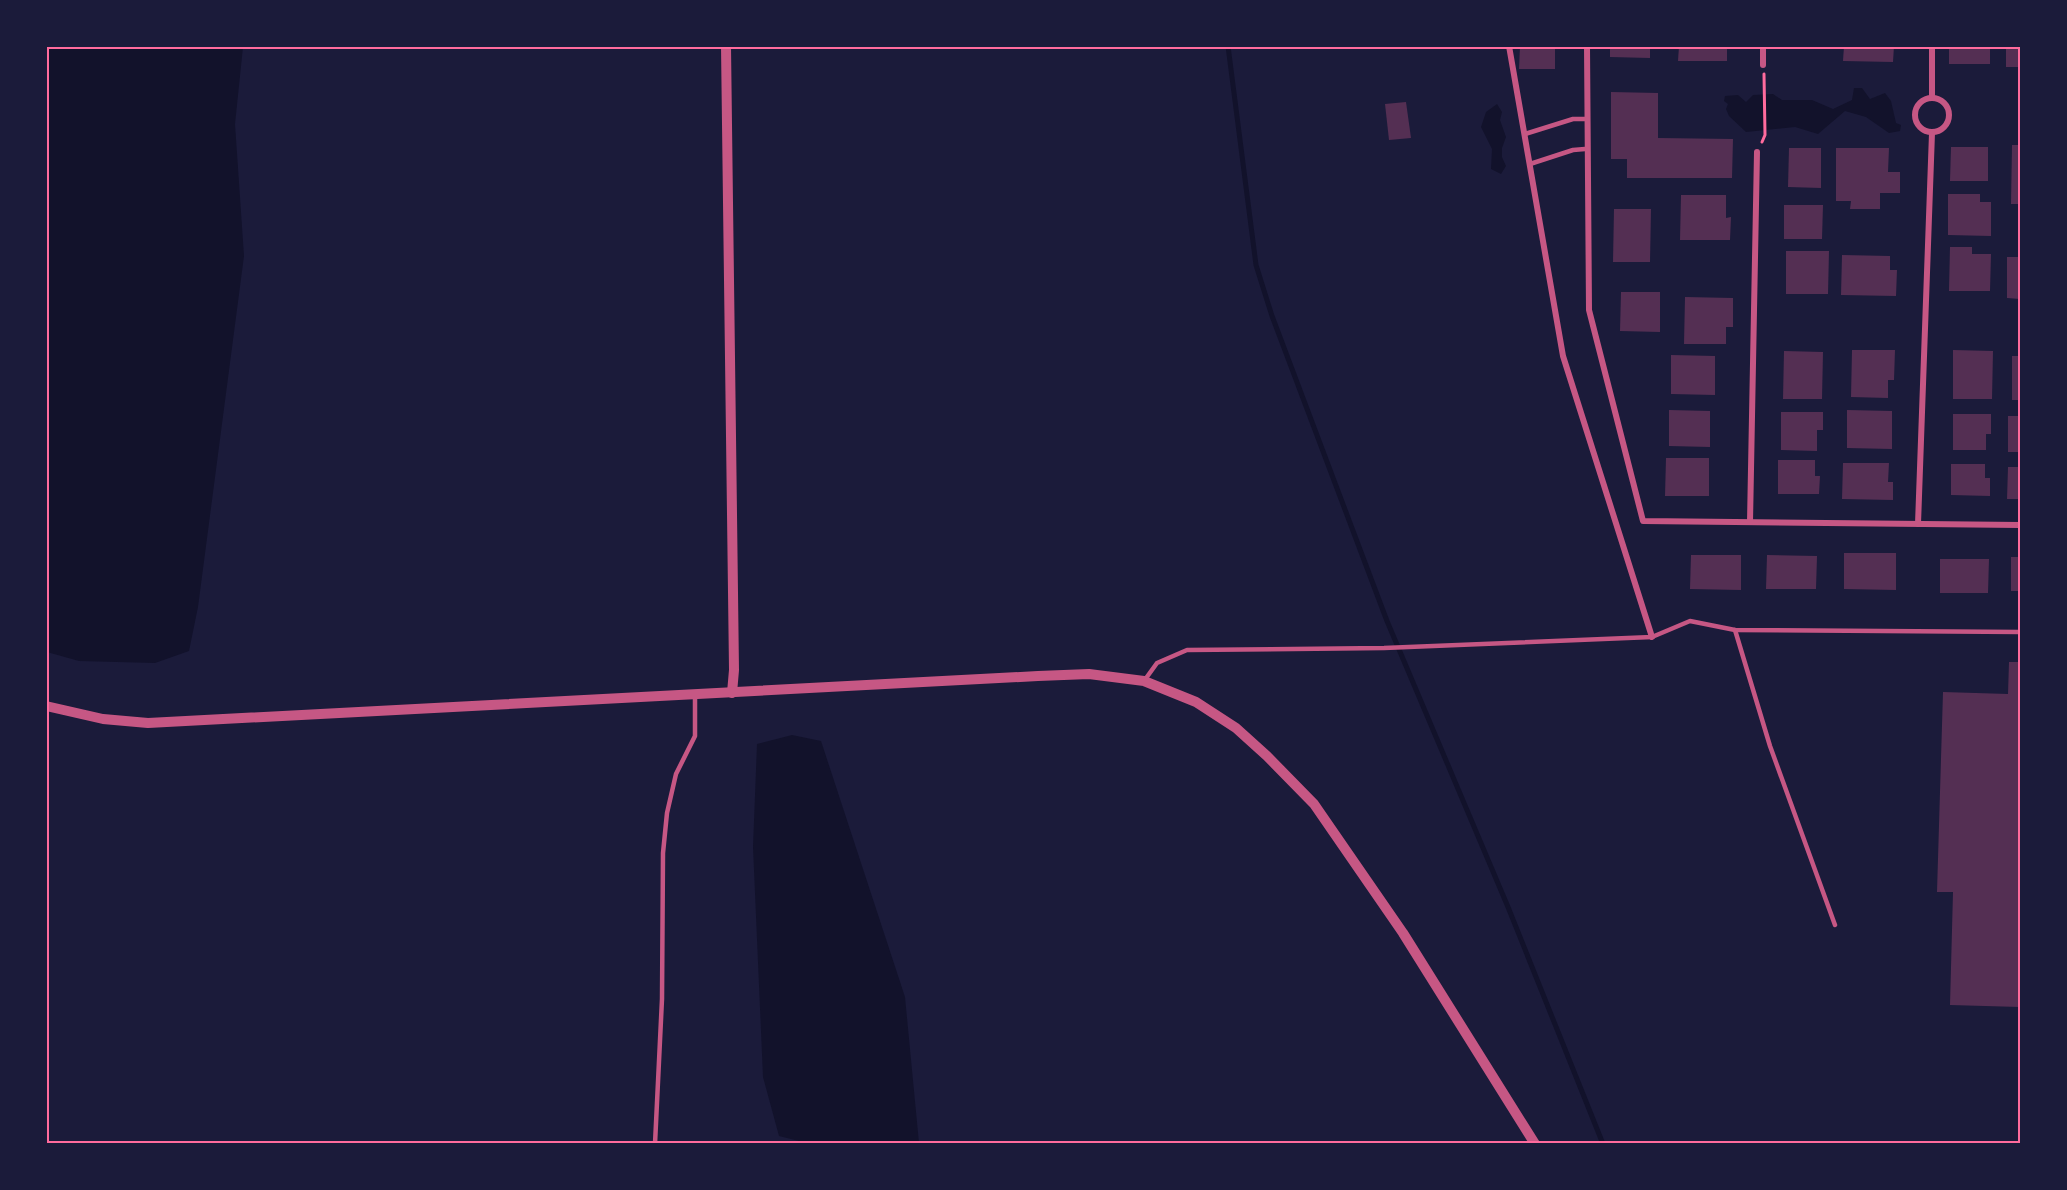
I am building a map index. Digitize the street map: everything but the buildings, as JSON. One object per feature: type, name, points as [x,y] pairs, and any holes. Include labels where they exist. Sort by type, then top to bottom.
[{"type":"street","points":[[726,46],[734,670],[732,693]]},
{"type":"street","points":[[1509,46],[1563,356],[1652,638]]},
{"type":"street","points":[[1587,46],[1585,149],[1588,310],[1643,521],[2020,525]]},
{"type":"street","points":[[1763,46],[1763,65]]},
{"type":"street","points":[[1932,46],[1932,98]]},
{"type":"street","points":[[1932,98],[1943,102],[1949,113],[1943,129],[1932,133],[1918,126],[1914,115],[1918,105],[1932,98]]},
{"type":"street","points":[[1918,524],[1932,133]]},
{"type":"street","points":[[1750,522],[1757,152]]},
{"type":"street","points":[[46,706],[103,719],[148,723],[1038,676],[1089,674],[1144,681],[1196,702],[1236,728],[1314,804],[1402,933],[1536,1143]]},
{"type":"lane","points":[[1525,134],[1573,119],[1586,119]]},
{"type":"lane","points":[[1530,164],[1573,150],[1585,149]]},
{"type":"lane","points":[[1144,681],[1157,663],[1187,650],[1384,648],[1652,638],[1690,621],[1735,630],[2020,632]]},
{"type":"lane","points":[[1735,630],[1770,746],[1835,925]]},
{"type":"lane","points":[[655,1143],[662,999],[665,833],[676,774],[694,736],[695,695]]},
{"type":"path","points":[[1765,88],[1765,135]]},
{"type":"shaded area","points":[[46,47],[243,47],[235,124],[244,256],[198,607],[189,651],[155,663],[79,661],[47,652]]},
{"type":"shaded area","points":[[1854,88],[1862,88],[1870,99],[1885,93],[1891,101],[1896,123],[1901,125],[1900,131],[1889,133],[1866,117],[1845,111],[1818,134],[1795,127],[1746,132],[1729,116],[1726,109],[1728,104],[1724,101],[1725,96],[1738,95],[1746,102],[1753,95],[1773,94],[1782,100],[1812,100],[1833,109],[1852,100]]},
{"type":"shaded area","points":[[1497,104],[1502,112],[1500,120],[1506,137],[1502,157],[1506,166],[1501,174],[1491,169],[1492,149],[1481,127],[1486,112]]},
{"type":"shaded area","points":[[792,735],[821,741],[905,997],[919,1143],[807,1143],[779,1136],[763,1077],[753,847],[757,744]]},
{"type":"waterway","points":[[1228,46],[1256,265],[1272,316],[1387,621],[1508,907],[1603,1144]]}]
